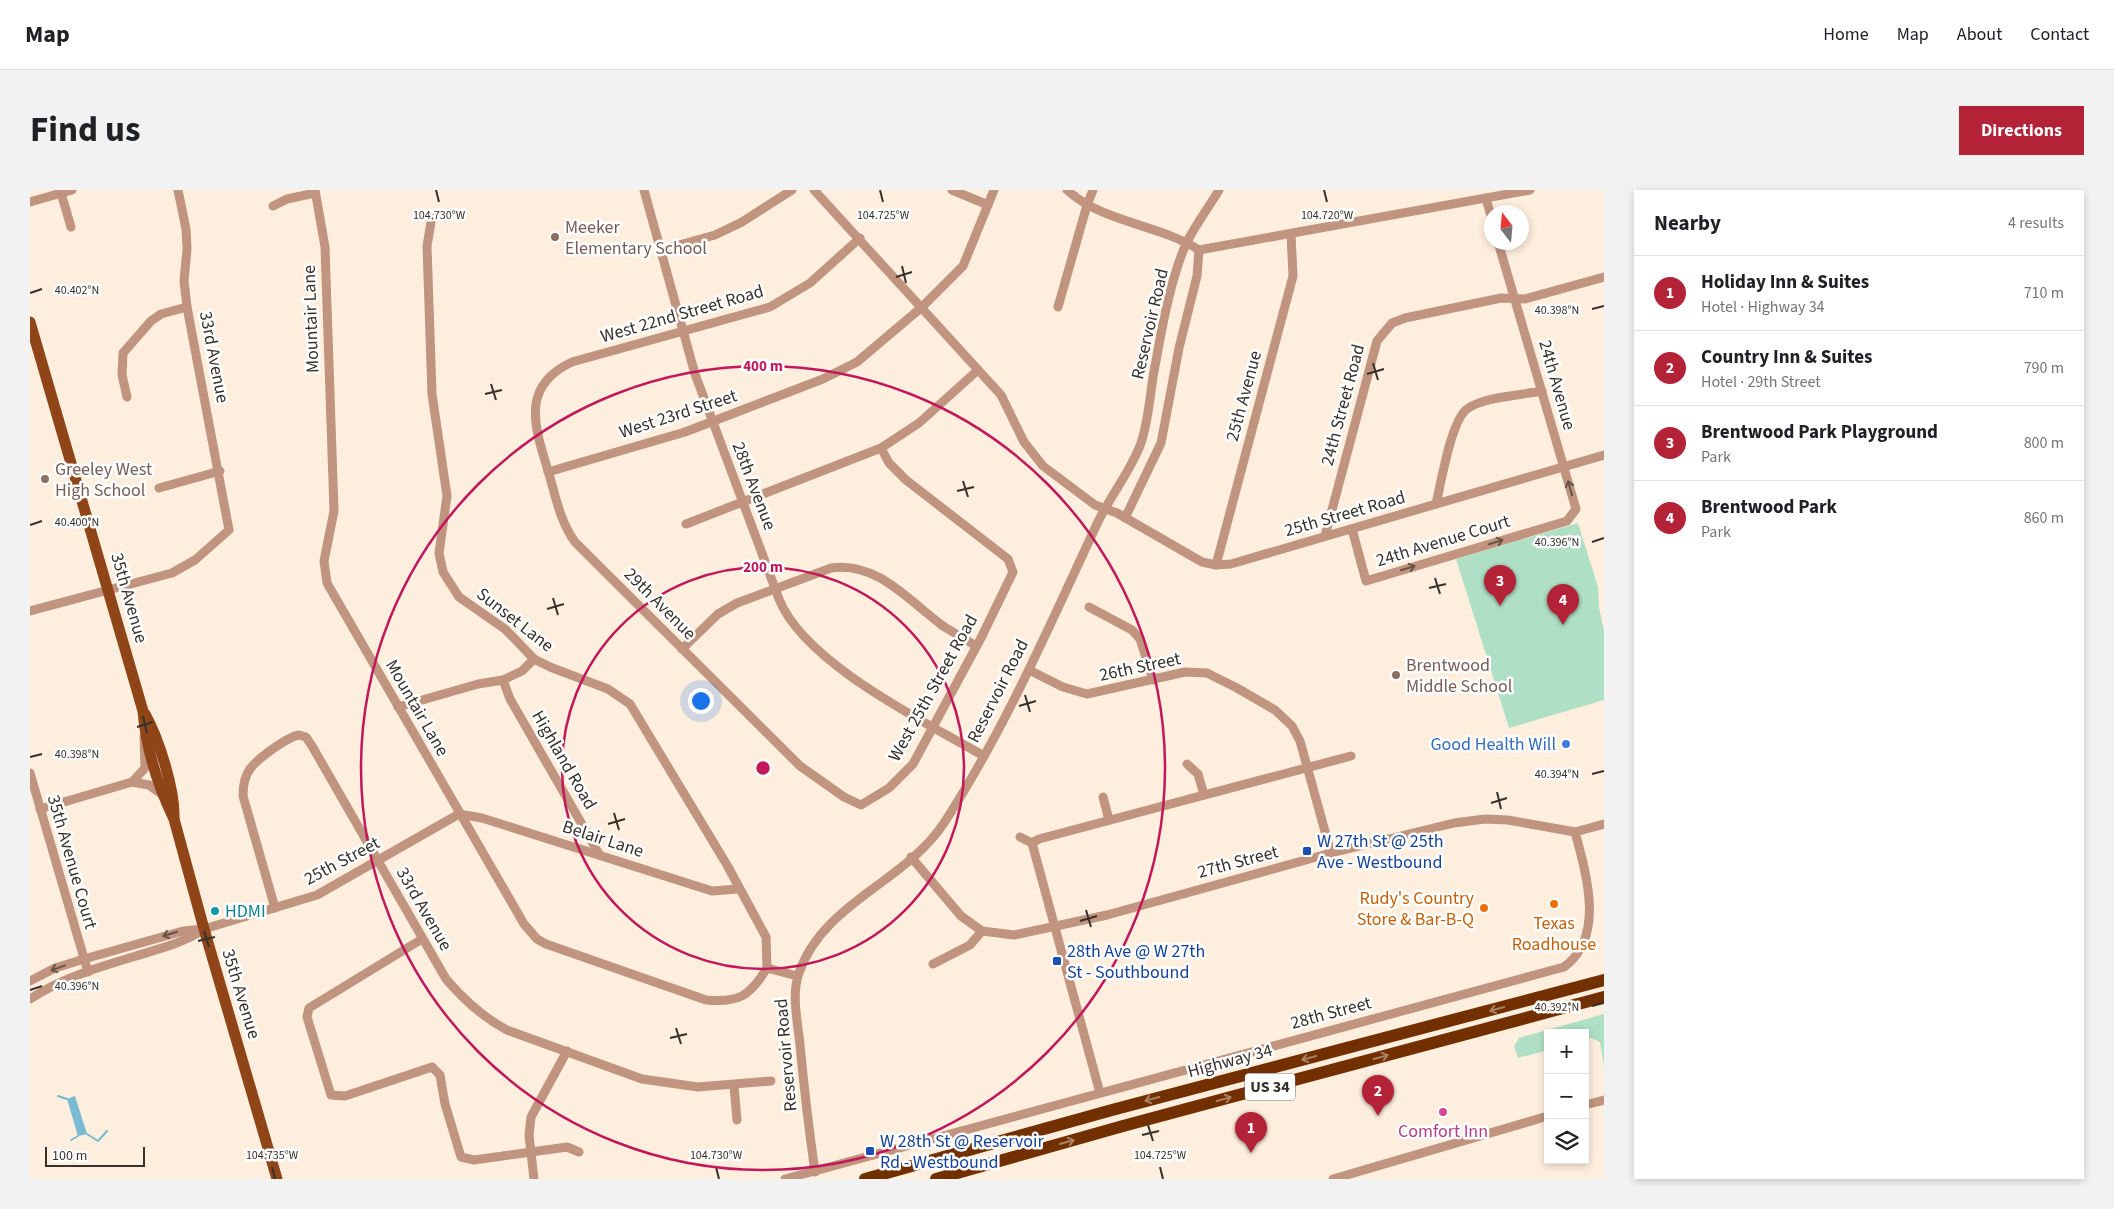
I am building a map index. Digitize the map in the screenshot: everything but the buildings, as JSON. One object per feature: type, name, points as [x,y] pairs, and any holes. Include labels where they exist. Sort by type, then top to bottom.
[{"type":"highway","points":[[1561,992],[1575,982],[1604,973]]},
{"type":"highway","name":"Highway 34","points":[[865,1179],[1112,1110],[1604,980]]},
{"type":"highway","name":"Highway 34","points":[[936,1179],[1132,1124],[1604,997]]},
{"type":"highway","points":[[1554,1011],[1604,1003]]},
{"type":"main road","name":"35th Avenue","points":[[30,322],[143,711],[145,733],[163,795],[174,819],[204,930],[277,1179]]},
{"type":"main road","name":"35th Avenue","points":[[143,711],[154,730],[174,800],[174,819]]},
{"type":"street","points":[[30,202],[72,190]]},
{"type":"street","name":"33rd Avenue","points":[[109,591],[172,573],[195,560],[229,530],[220,471],[184,281],[187,250],[186,229],[178,190]]},
{"type":"street","name":"28th Avenue","points":[[644,190],[683,332],[712,422],[775,588],[791,621],[809,643],[882,698],[984,756]]},
{"type":"street","points":[[661,250],[715,235],[742,222],[792,190]]},
{"type":"street","points":[[814,190],[860,238],[1001,395],[1024,442],[1049,471],[1095,505],[1125,518],[1202,562],[1216,566]]},
{"type":"street","points":[[952,190],[988,205]]},
{"type":"street","name":"West 23rd Street","points":[[548,472],[712,422],[841,371],[872,352],[922,307],[963,266],[994,190]]},
{"type":"street","points":[[1067,190],[1087,205],[1187,242],[1199,250],[1530,190]]},
{"type":"street","points":[[1058,307],[1093,190]]},
{"type":"street","name":"Reservoir Road","points":[[815,1172],[796,1006],[797,976],[811,947],[834,920],[911,857],[938,832],[984,756],[1029,670],[1104,509],[1134,458],[1143,436],[1156,361],[1187,242],[1219,190]]},
{"type":"street","name":"Mountair Lane","points":[[273,206],[287,199],[315,191],[325,247],[334,511],[324,561],[324,572],[332,593],[524,924],[537,939],[546,944],[714,1001],[733,1001],[746,995],[767,968]]},
{"type":"street","points":[[61,193],[71,227]]},
{"type":"street","points":[[1486,199],[1488,205]]},
{"type":"street","name":"Sunset Lane","points":[[432,216],[427,246],[432,394],[447,496],[440,538],[439,558],[445,578],[460,597],[505,629],[534,659],[608,690],[630,704],[727,865],[738,889],[766,937],[767,968]]},
{"type":"street","name":"25th Avenue","points":[[1216,566],[1293,276],[1291,234]]},
{"type":"street","name":"West 22nd Street Road","points":[[554,373],[572,362],[752,313],[784,300],[810,283],[860,238]]},
{"type":"street","points":[[1125,518],[1161,443],[1178,348],[1199,266],[1199,250]]},
{"type":"street","name":"24th Avenue","points":[[1500,250],[1576,509]]},
{"type":"street","name":"24th Street Road","points":[[1325,536],[1370,364],[1378,342],[1384,331],[1392,323],[1405,318],[1501,298],[1525,299],[1604,277]]},
{"type":"street","points":[[127,397],[122,367],[123,353],[126,348],[151,321],[162,314],[188,307]]},
{"type":"street","points":[[686,524],[881,448],[919,424],[978,370]]},
{"type":"street","name":"29th Avenue","points":[[554,373],[540,394],[534,412],[535,428],[562,520],[575,542],[800,766],[844,798],[861,805]]},
{"type":"street","points":[[1436,504],[1454,431],[1466,410],[1485,402],[1542,391]]},
{"type":"street","name":"West 25th Street Road","points":[[861,805],[874,798],[905,774],[913,764],[976,646],[1013,569],[1008,559],[906,480],[890,463],[881,448]]},
{"type":"street","name":"25th Street Road","points":[[1216,566],[1231,564],[1604,455]]},
{"type":"street","points":[[159,488],[220,471]]},
{"type":"street","name":"24th Avenue Court","points":[[1352,529],[1366,581],[1568,521],[1576,509]]},
{"type":"street","points":[[682,649],[722,611],[775,588],[831,568],[860,568],[886,582],[944,626],[976,646]]},
{"type":"street","points":[[30,611],[109,591]]},
{"type":"street","points":[[1089,607],[1132,630],[1140,639],[1153,680]]},
{"type":"street","points":[[398,707],[478,684],[503,680],[522,672],[534,659]]},
{"type":"street","name":"26th Street","points":[[1029,670],[1063,687],[1087,694],[1195,672],[1206,673],[1237,688],[1284,717],[1300,741],[1308,767]]},
{"type":"street","name":"Highland Road","points":[[503,680],[510,699],[599,854]]},
{"type":"street","points":[[132,782],[145,768],[142,740],[145,733]]},
{"type":"street","name":"33rd Avenue","points":[[275,908],[243,796],[244,780],[254,764],[285,740],[299,734],[306,738],[312,746],[446,979],[463,999],[488,1020],[507,1030],[642,1079],[678,1086],[734,1086],[771,1082]]},
{"type":"street","points":[[1032,844],[1039,839],[1351,756]]},
{"type":"street","points":[[1187,764],[1198,774],[1204,795]]},
{"type":"street","points":[[1308,767],[1331,853]]},
{"type":"street","name":"35th Avenue Court","points":[[30,774],[88,972]]},
{"type":"street","points":[[40,809],[132,782],[148,785],[163,795]]},
{"type":"street","points":[[1103,797],[1109,820]]},
{"type":"street","name":"Belair Lane","points":[[459,814],[482,818],[712,891],[738,889]]},
{"type":"street","name":"25th Street","points":[[30,981],[55,968],[84,959],[182,931],[204,930],[317,895],[459,814]]},
{"type":"street","name":"27th Street","points":[[911,857],[955,911],[982,931],[1014,935],[1056,927],[1331,853],[1470,820],[1508,820],[1576,832],[1604,824]]},
{"type":"street","name":"28th Street","points":[[785,1179],[1564,967],[1576,961],[1584,954],[1595,936],[1597,911],[1576,832]]},
{"type":"street","points":[[1020,837],[1032,844],[1100,1093]]},
{"type":"street","name":"25th Street","points":[[30,999],[50,986],[88,972],[185,942],[204,930]]},
{"type":"street","points":[[933,964],[970,945],[982,931]]},
{"type":"street","points":[[422,939],[308,1008],[307,1017],[329,1092],[336,1096],[345,1096],[429,1067],[435,1069],[440,1075],[445,1104],[461,1156],[474,1160],[567,1147],[579,1152]]},
{"type":"street","points":[[767,968],[797,976]]},
{"type":"street","points":[[534,1179],[529,1135],[531,1117],[567,1051]]},
{"type":"street","points":[[734,1086],[737,1120]]},
{"type":"street","points":[[1589,1104],[1604,1100]]},
{"type":"street","points":[[1333,1179],[1544,1117]]},
{"type":"green space","points":[[1578,523],[1598,587],[1599,607],[1604,631],[1604,700],[1509,728],[1456,559]]},
{"type":"green space","points":[[1604,1014],[1604,1066],[1600,1042],[1589,1038],[1589,1029],[1551,1029]]},
{"type":"green space","points":[[1544,1031],[1544,1051],[1518,1058],[1514,1046],[1519,1038]]},
{"type":"water","points":[[75,1096],[87,1134],[78,1136],[67,1099]]},
{"type":"waterway","points":[[58,1096],[67,1099]]},
{"type":"waterway","points":[[87,1134],[98,1141],[107,1131]]},
{"type":"waterway","points":[[71,1140],[78,1136]]},
{"type":"place","name":"Meeker Elementary School","points":[[555,237]]},
{"type":"place","name":"Greeley West High School","points":[[45,479]]},
{"type":"place","name":"Brentwood Park Playground","points":[[1500,606]]},
{"type":"place","name":"Brentwood Park","points":[[1563,625]]},
{"type":"place","name":"Brentwood Middle School","points":[[1396,675]]},
{"type":"place","name":"Good Health Will","points":[[1566,744]]},
{"type":"place","name":"W 27th St @ 25th Ave - Westbound","points":[[1307,851]]},
{"type":"place","name":"Texas Roadhouse","points":[[1554,904]]},
{"type":"place","name":"Rudy's Country Store & Bar-B-Q","points":[[1484,908]]},
{"type":"place","name":"HDMI","points":[[215,911]]},
{"type":"place","name":"28th Ave @ W 27th St - Southbound","points":[[1057,961]]},
{"type":"place","name":"Comfort Inn","points":[[1443,1112]]},
{"type":"place","name":"Country Inn & Suites","points":[[1378,1116]]},
{"type":"place","name":"W 28th St @ Reservoir Rd - Westbound","points":[[870,1151]]},
{"type":"place","name":"Holiday Inn & Suites","points":[[1251,1153]]}]
